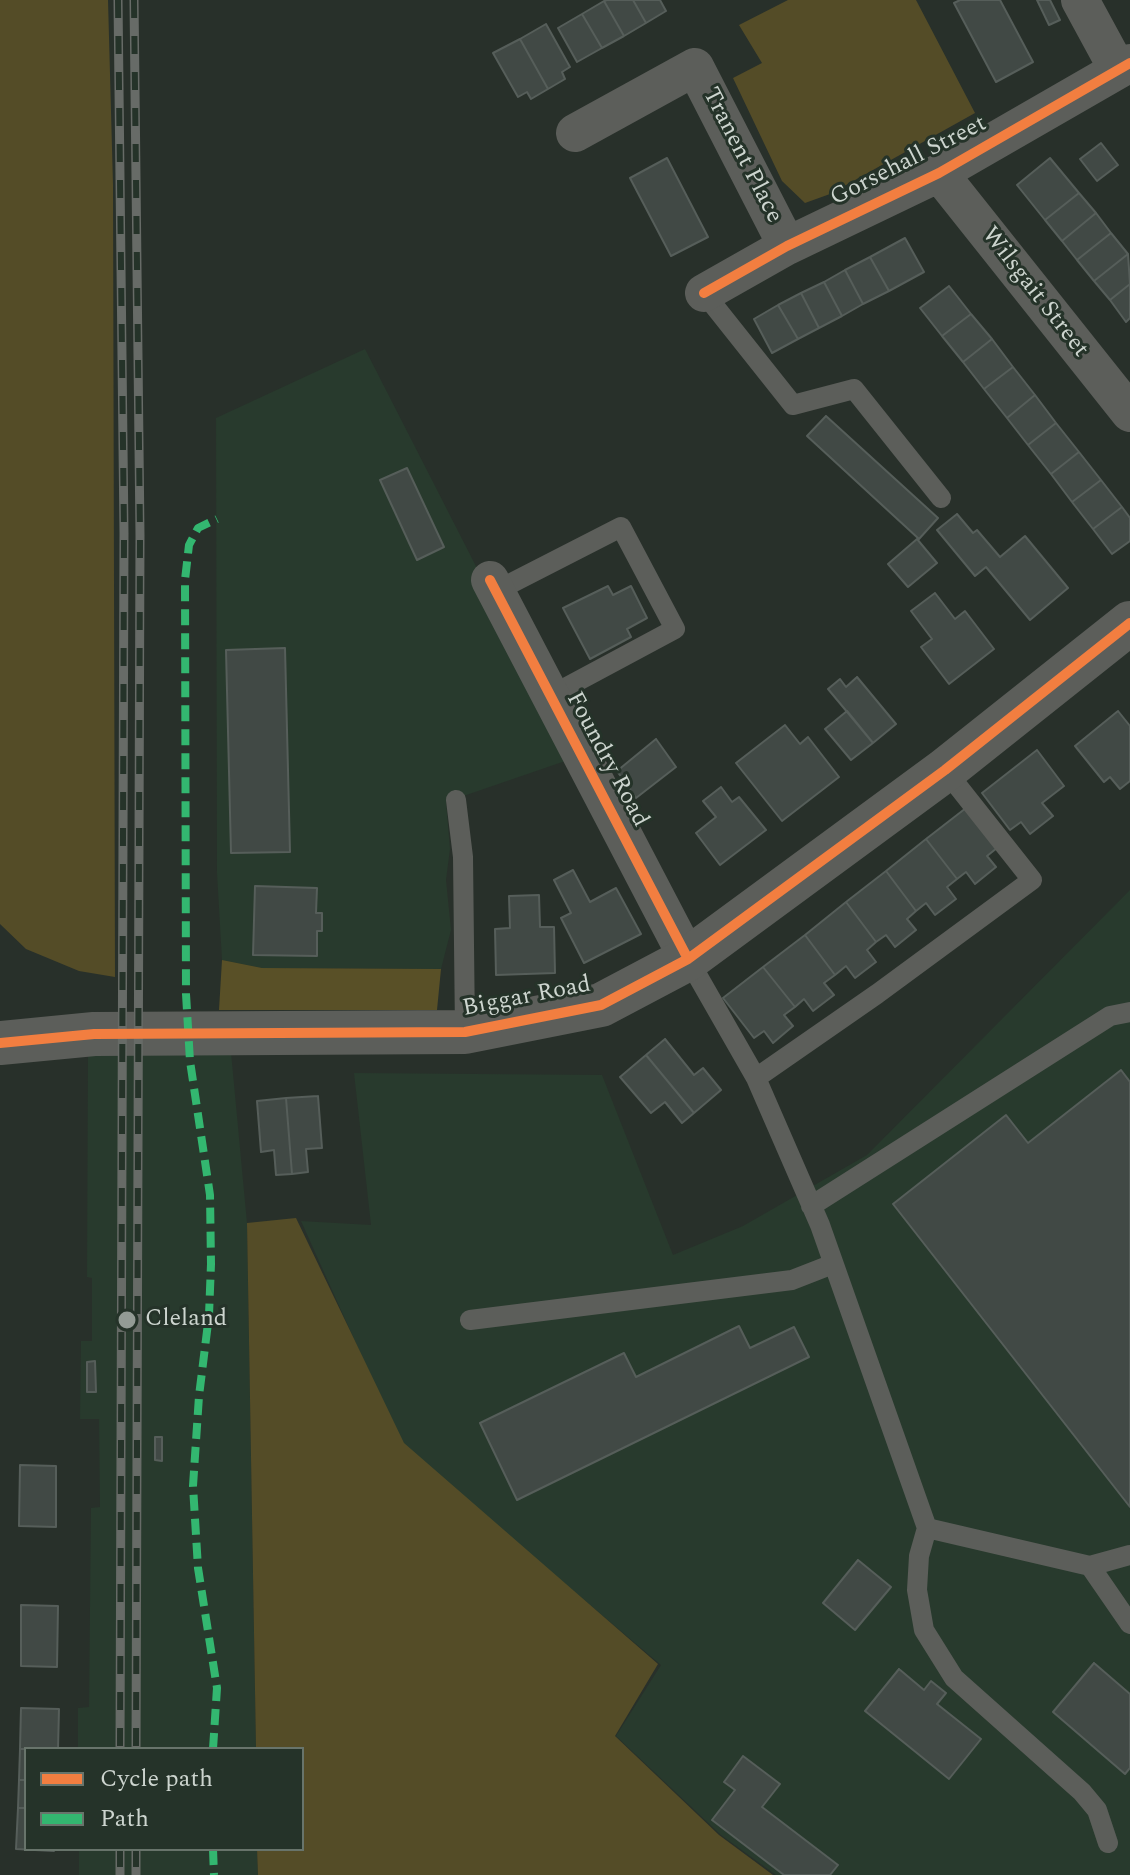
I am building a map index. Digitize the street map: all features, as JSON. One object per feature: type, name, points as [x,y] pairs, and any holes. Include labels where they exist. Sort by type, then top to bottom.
[{"type":"street","points":[[1080,0],[1124,67]]},
{"type":"street","name":"Tranent Place","points":[[575,133],[695,67],[787,246]]},
{"type":"street","name":"Gorsehall Street","points":[[704,293],[787,246],[939,173],[1124,67]]},
{"type":"street","name":"Wilsgait Street","points":[[939,173],[1130,413]]},
{"type":"street","name":"Foundry Road","points":[[493,586],[688,959]]},
{"type":"street","name":"Biggar Road","points":[[0,1043],[94,1034],[465,1032],[601,1005],[688,959],[945,770],[1130,623]]},
{"type":"lane","points":[[704,293],[793,405],[854,389],[941,498]]},
{"type":"lane","points":[[493,586],[621,527],[675,629],[550,696]]},
{"type":"lane","points":[[756,1078],[1032,880],[945,770]]},
{"type":"lane","points":[[456,800],[463,857],[465,1032]]},
{"type":"lane","points":[[688,959],[756,1078],[811,1206],[927,1528],[919,1556],[917,1590],[924,1630],[954,1678],[1082,1792],[1097,1810],[1108,1843]]},
{"type":"lane","points":[[811,1206],[1110,1016],[1130,1012]]},
{"type":"lane","points":[[470,1320],[792,1280],[833,1264]]},
{"type":"lane","points":[[927,1528],[1090,1566],[1130,1555]]},
{"type":"lane","points":[[1090,1566],[1130,1624]]},
{"type":"shaded area","points":[[0,0],[108,0],[113,185],[115,977],[79,971],[26,949],[0,924]]},
{"type":"shaded area","points":[[788,0],[916,0],[975,113],[830,194],[805,203],[782,181],[733,78],[762,63],[739,25]]},
{"type":"shaded area","points":[[365,349],[574,758],[446,802],[450,849],[446,880],[451,930],[441,969],[262,968],[222,960],[217,873],[216,418]]},
{"type":"shaded area","points":[[1130,890],[1130,1875],[776,1875],[721,1835],[616,1736],[661,1665],[402,1446],[301,1221],[371,1225],[354,1073],[602,1075],[673,1255],[743,1226],[867,1155]]},
{"type":"shaded area","points":[[222,960],[262,968],[441,969],[437,1010],[219,1010]]},
{"type":"shaded area","points":[[88,1052],[231,1052],[247,1223],[256,1747],[78,1747],[78,1708],[89,1707],[91,1508],[100,1507],[99,1419],[80,1419],[81,1341],[92,1341],[92,1278],[87,1277]]},
{"type":"shaded area","points":[[296,1218],[404,1443],[658,1664],[615,1736],[719,1835],[773,1875],[258,1875],[257,1851],[304,1851],[304,1747],[256,1747],[247,1223]]},
{"type":"shaded area","points":[[79,1851],[257,1851],[258,1875],[79,1875]]},
{"type":"building","points":[[633,0],[646,23],[624,36],[604,1]]},
{"type":"building","points":[[633,0],[660,0],[666,11],[646,23]]},
{"type":"building","points":[[960,0],[1000,0],[1033,62],[996,82],[954,3]]},
{"type":"building","points":[[1037,0],[1050,0],[1060,20],[1049,25]]},
{"type":"building","points":[[604,1],[624,36],[602,48],[582,14]]},
{"type":"building","points":[[582,14],[602,48],[577,62],[558,28]]},
{"type":"building","points":[[546,24],[570,67],[562,72],[565,79],[548,89],[520,39]]},
{"type":"building","points":[[520,39],[548,89],[531,99],[527,92],[518,97],[493,53]]},
{"type":"building","points":[[1101,143],[1118,165],[1097,181],[1080,159]]},
{"type":"building","points":[[667,158],[708,237],[671,256],[630,178]]},
{"type":"building","points":[[1050,158],[1079,193],[1045,220],[1017,185]]},
{"type":"building","points":[[1079,193],[1096,213],[1062,241],[1045,220]]},
{"type":"building","points":[[1096,213],[1111,233],[1077,260],[1062,241]]},
{"type":"building","points":[[1111,233],[1128,254],[1094,281],[1077,260]]},
{"type":"building","points":[[905,238],[924,272],[889,291],[870,257]]},
{"type":"building","points":[[1128,254],[1130,284],[1110,300],[1094,281]]},
{"type":"building","points":[[870,257],[889,291],[863,304],[845,270]]},
{"type":"building","points":[[845,270],[863,304],[842,316],[824,282]]},
{"type":"building","points":[[824,282],[842,316],[819,328],[801,293]]},
{"type":"building","points":[[1130,284],[1130,318],[1126,322],[1110,300]]},
{"type":"building","points":[[949,286],[971,314],[942,336],[920,308]]},
{"type":"building","points":[[801,293],[819,328],[798,339],[778,305]]},
{"type":"building","points":[[778,305],[798,339],[772,353],[754,319]]},
{"type":"building","points":[[971,314],[992,339],[963,362],[942,336]]},
{"type":"building","points":[[992,339],[1013,367],[984,389],[963,362]]},
{"type":"building","points":[[1013,367],[1035,395],[1007,418],[984,389]]},
{"type":"building","points":[[1035,395],[1056,423],[1028,445],[1007,418]]},
{"type":"building","points":[[826,416],[938,518],[919,539],[807,436]]},
{"type":"building","points":[[1056,423],[1079,452],[1051,474],[1028,445]]},
{"type":"building","points":[[1079,452],[1101,480],[1072,502],[1051,474]]},
{"type":"building","points":[[407,468],[444,547],[417,560],[380,480]]},
{"type":"building","points":[[1101,480],[1122,507],[1093,529],[1072,502]]},
{"type":"building","points":[[1122,507],[1130,518],[1130,541],[1112,554],[1093,529]]},
{"type":"building","points":[[957,514],[973,533],[977,530],[1000,557],[1025,536],[1068,588],[1030,620],[986,567],[975,576],[937,530]]},
{"type":"building","points":[[917,539],[937,563],[908,587],[888,564]]},
{"type":"building","points":[[608,586],[613,595],[631,586],[647,618],[627,629],[631,637],[590,659],[563,608]]},
{"type":"building","points":[[935,593],[955,619],[965,611],[994,649],[949,684],[921,647],[932,639],[911,611]]},
{"type":"building","points":[[285,648],[290,852],[231,853],[226,650]]},
{"type":"building","points":[[857,677],[896,724],[873,743],[828,689],[840,679],[846,687]]},
{"type":"building","points":[[847,711],[873,743],[851,760],[825,729]]},
{"type":"building","points":[[1118,711],[1130,726],[1130,781],[1120,789],[1110,777],[1104,782],[1075,746]]},
{"type":"building","points":[[785,725],[800,744],[808,737],[839,777],[782,821],[736,763]]},
{"type":"building","points":[[656,739],[676,767],[636,798],[617,771]]},
{"type":"building","points":[[1037,750],[1064,786],[1042,803],[1053,816],[1030,834],[1021,822],[1010,830],[982,793]]},
{"type":"building","points":[[721,787],[732,802],[739,797],[766,830],[720,865],[696,833],[716,817],[703,801]]},
{"type":"building","points":[[966,808],[997,848],[987,856],[996,867],[975,884],[966,872],[957,879],[926,839]]},
{"type":"building","points":[[926,839],[957,879],[947,887],[956,899],[935,915],[926,903],[916,911],[886,871]]},
{"type":"building","points":[[573,870],[590,902],[616,888],[641,934],[584,963],[561,918],[571,913],[554,880]]},
{"type":"building","points":[[886,871],[916,911],[907,919],[916,930],[895,947],[886,935],[876,942],[846,902]]},
{"type":"building","points":[[255,886],[317,888],[316,913],[322,913],[322,931],[317,931],[317,956],[253,955]]},
{"type":"building","points":[[539,895],[540,927],[554,927],[555,973],[496,975],[495,929],[510,928],[509,896]]},
{"type":"building","points":[[846,902],[876,942],[867,950],[876,962],[855,978],[846,966],[835,975],[805,935]]},
{"type":"building","points":[[805,935],[835,975],[824,983],[834,995],[813,1011],[804,999],[795,1007],[763,967]]},
{"type":"building","points":[[763,967],[795,1007],[784,1015],[793,1026],[773,1043],[764,1031],[754,1038],[723,998]]},
{"type":"building","points":[[665,1039],[694,1075],[703,1068],[721,1090],[694,1113],[646,1055]]},
{"type":"building","points":[[646,1055],[694,1113],[682,1123],[665,1102],[651,1113],[620,1077]]},
{"type":"building","points":[[1121,1070],[1130,1082],[1130,1507],[893,1204],[1006,1115],[1028,1143]]},
{"type":"building","points":[[318,1096],[322,1148],[306,1149],[308,1172],[292,1174],[286,1098]]},
{"type":"building","points":[[286,1098],[292,1174],[276,1175],[274,1150],[261,1152],[257,1101]]},
{"type":"building","points":[[739,1326],[750,1348],[794,1327],[809,1357],[517,1500],[480,1423],[624,1353],[636,1377]]},
{"type":"building","points":[[95,1361],[96,1392],[87,1392],[87,1362]]},
{"type":"building","points":[[155,1437],[162,1437],[162,1461],[155,1460]]},
{"type":"building","points":[[20,1465],[56,1466],[56,1527],[19,1526]]},
{"type":"building","points":[[858,1560],[891,1587],[855,1630],[823,1603]]},
{"type":"building","points":[[21,1605],[58,1606],[57,1667],[21,1666]]},
{"type":"building","points":[[1094,1663],[1130,1694],[1130,1768],[1125,1774],[1053,1712]]},
{"type":"building","points":[[899,1669],[924,1690],[931,1681],[946,1693],[937,1704],[981,1739],[949,1779],[865,1711]]},
{"type":"building","points":[[21,1708],[59,1709],[58,1747],[20,1749]]},
{"type":"building","points":[[20,1749],[24,1749],[24,1780],[19,1780]]},
{"type":"building","points":[[743,1756],[780,1784],[762,1807],[838,1865],[830,1875],[784,1875],[712,1820],[735,1790],[724,1782]]},
{"type":"building","points":[[19,1780],[24,1780],[24,1808],[18,1808]]},
{"type":"building","points":[[18,1808],[24,1808],[24,1849],[16,1849]]},
{"type":"railway","points":[[118,0],[124,533],[120,1747]]},
{"type":"railway","points":[[134,0],[140,535],[136,1747]]},
{"type":"railway","points":[[120,1851],[120,1875]]},
{"type":"railway","points":[[136,1851],[136,1875]]},
{"type":"marked path","points":[[213,1747],[217,1688],[198,1568],[193,1486],[211,1264],[210,1195],[190,1061],[186,994],[185,580],[189,545],[198,528],[217,519]]},
{"type":"marked path","points":[[213,1851],[214,1875]]},
{"type":"cycle path","points":[[704,293],[787,246],[939,173],[1130,63]]},
{"type":"cycle path","points":[[490,580],[688,959]]},
{"type":"cycle path","points":[[0,1043],[94,1034],[465,1032],[601,1005],[688,959],[945,770],[1130,623]]},
{"type":"place","name":"Cleland","points":[[127,1320]]}]
